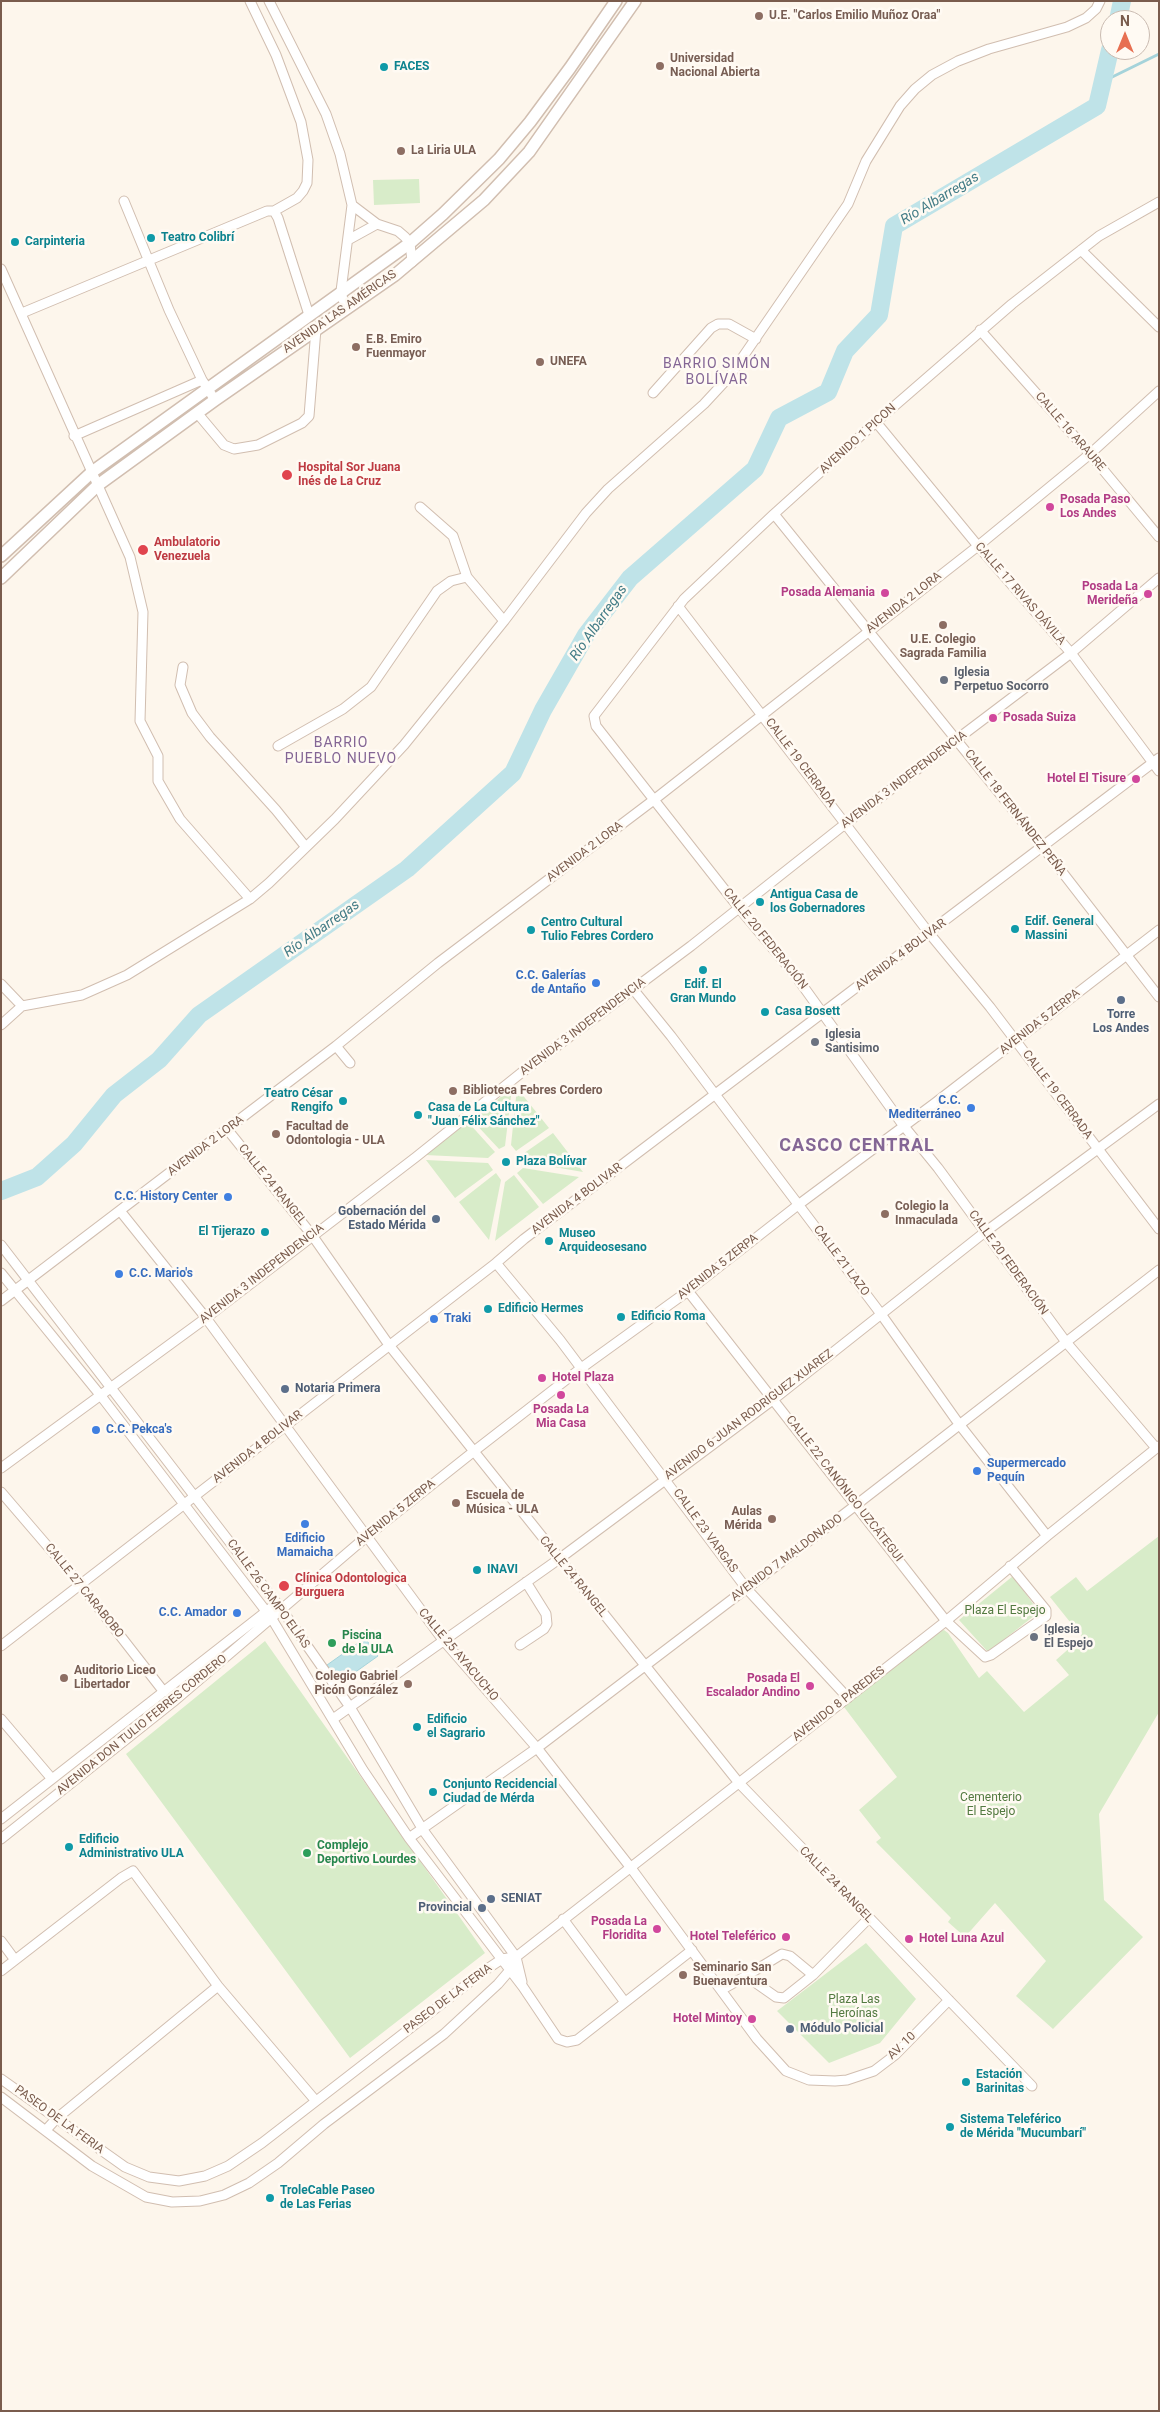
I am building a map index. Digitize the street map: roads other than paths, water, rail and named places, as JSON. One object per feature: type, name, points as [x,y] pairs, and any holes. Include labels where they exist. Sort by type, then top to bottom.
[{"type":"street","points":[[22,313],[267,210],[274,210],[297,198],[303,191],[307,183],[308,160],[301,122],[276,55],[250,1]]},
{"type":"street","points":[[269,1],[326,114],[340,154],[352,205],[341,292],[344,300],[351,306]]},
{"type":"street","name":"AVENIDA LAS AMÉRICAS","points":[[1,556],[92,472],[205,385],[309,316],[410,243],[474,186],[499,159],[570,68],[616,1]]},
{"type":"street","name":"AVENIDA LAS AMÉRICAS","points":[[1,578],[98,485],[215,400],[412,262],[484,200],[529,152],[635,1]]},
{"type":"street","points":[[1,1025],[22,1006],[82,995],[127,976],[250,899],[335,819],[404,745],[504,621],[586,513],[608,489],[718,390],[756,339],[848,204],[866,161],[900,106],[915,89],[932,75],[966,58],[989,49],[1067,27],[1086,18],[1096,9],[1100,1]]},
{"type":"street","points":[[124,201],[148,261],[205,385],[215,400]]},
{"type":"street","name":"AVENIDO 1 PICON","points":[[594,716],[678,606],[774,514],[980,330],[1081,250],[1122,222],[1159,202]]},
{"type":"street","points":[[352,205],[377,224],[398,230],[410,243],[412,262]]},
{"type":"street","points":[[274,210],[309,316]]},
{"type":"street","points":[[348,240],[377,224]]},
{"type":"street","points":[[1081,250],[1159,327]]},
{"type":"street","points":[[1,269],[22,313],[74,436],[130,557],[143,612],[140,721],[158,756],[158,781],[162,792],[180,819],[250,899]]},
{"type":"street","points":[[653,393],[712,328],[718,324],[729,324],[756,339]]},
{"type":"street","points":[[198,414],[224,445],[234,449],[258,445],[302,422],[309,416],[316,329]]},
{"type":"street","name":"CALLE 16 ARAURE","points":[[980,330],[1090,454],[1159,536]]},
{"type":"street","points":[[74,436],[205,385]]},
{"type":"street","name":"AVENIDA 2 LORA","points":[[1,1301],[29,1282],[336,1046],[438,963],[655,799],[762,713],[978,546],[1090,454],[1159,391]]},
{"type":"street","name":"CALLE 17 RIVAS DÁVILA","points":[[876,422],[978,546],[1070,653],[1156,760],[1159,770]]},
{"type":"street","points":[[420,507],[453,536],[466,577],[504,621]]},
{"type":"street","name":"CALLE 18 FERNÁNDEZ PEÑA","points":[[774,514],[1042,846],[1159,997]]},
{"type":"street","points":[[278,746],[343,709],[372,686],[437,592],[452,581],[466,577]]},
{"type":"street","name":"AVENIDA 3 INDEPENDENCIA","points":[[1,1468],[206,1318],[1070,653],[1159,578]]},
{"type":"street","name":"CALLE 19 CERRADA","points":[[678,606],[929,933],[1016,1041],[1159,1229]]},
{"type":"street","points":[[183,666],[180,685],[192,713],[210,737],[276,810],[305,846]]},
{"type":"street","name":"CALLE 20 FEDERACIÓN","points":[[594,716],[596,726],[824,1013],[903,1125],[938,1168],[1066,1342],[1157,1447]]},
{"type":"street","name":"AVENIDA 4 BOLIVAR","points":[[1,1646],[184,1506],[496,1263],[524,1239],[1156,760]]},
{"type":"street","name":"AVENIDA 5 ZERPA","points":[[280,1606],[580,1369],[688,1291],[1159,930]]},
{"type":"street","points":[[1,984],[22,1006]]},
{"type":"street","name":"CALLE 21 LAZO","points":[[632,989],[671,1036],[881,1314],[959,1424],[1047,1536]]},
{"type":"street","points":[[336,1046],[350,1063]]},
{"type":"street","name":"AVENIDO 6 JUAN RODRIGUEZ XUAREZ","points":[[334,1718],[559,1559],[774,1399],[985,1232],[1159,1104]]},
{"type":"street","name":"CALLE 24 RANGEL","points":[[227,1130],[312,1235],[389,1345],[739,1783],[1032,2086]]},
{"type":"street","name":"CALLE 25 AYACUCHO","points":[[120,1212],[206,1318],[443,1640],[537,1748],[631,1868],[721,1990]]},
{"type":"street","name":"CALLE 26 CAMPO ELÍAS","points":[[1,1245],[280,1606],[350,1708],[423,1830],[516,1957]]},
{"type":"street","name":"CALLE 23 VARGAS","points":[[496,1263],[560,1340],[580,1369],[666,1478],[746,1588],[848,1698]]},
{"type":"street","name":"AVENIDO 7 MALDONADO","points":[[410,1838],[537,1748],[856,1505],[1159,1270]]},
{"type":"street","name":"CALLE 26 CAMPO ELÍAS","points":[[1,1274],[101,1396],[272,1619],[334,1718],[363,1770],[410,1838],[523,1987],[558,2038],[567,2042],[577,2040],[624,2001],[692,1950]]},
{"type":"street","name":"CALLE 22 CANÓNIGO UZCÁTEGUI","points":[[688,1291],[946,1620],[983,1656],[987,1657],[1046,1616],[1046,1610],[1010,1566]]},
{"type":"street","name":"AVENIDO 8 PAREDES","points":[[516,1957],[848,1698],[1157,1447]]},
{"type":"street","name":"CALLE 27 CARABOBO","points":[[1,1492],[80,1584],[164,1692]]},
{"type":"street","points":[[520,1645],[544,1629],[547,1624],[546,1614],[526,1582]]},
{"type":"street","name":"AVENIDA DON TULIO FEBRES CORDERO","points":[[1,1819],[266,1612],[280,1606]]},
{"type":"street","name":"AVENIDA DON TULIO FEBRES CORDERO","points":[[1,1839],[173,1702],[272,1619],[280,1606]]},
{"type":"street","points":[[1,1719],[52,1779]]},
{"type":"street","points":[[1,1971],[133,1871],[218,1986],[315,2100]]},
{"type":"street","points":[[746,1976],[776,1997],[781,1998],[813,1974],[869,1918]]},
{"type":"street","points":[[563,1919],[624,2001]]},
{"type":"street","points":[[1,1942],[15,1960]]},
{"type":"street","points":[[721,1990],[782,1954],[790,1956],[813,1974]]},
{"type":"street","points":[[516,1957],[523,1987]]},
{"type":"street","name":"PASEO DE LA FERIA","points":[[1,2079],[125,2167],[149,2177],[179,2181],[205,2176],[228,2166],[262,2143],[315,2100],[502,1959],[516,1957]]},
{"type":"street","name":"PASEO DE LA FERIA","points":[[1,2097],[92,2166],[146,2197],[172,2202],[200,2201],[224,2195],[249,2183],[278,2163],[324,2124],[444,2034],[498,1984],[510,1970],[516,1957]]},
{"type":"street","points":[[46,2130],[56,2119],[218,1986]]},
{"type":"street","name":"AV. 10","points":[[721,1990],[757,2038],[786,2072],[809,2080],[847,2080],[874,2071],[895,2055],[949,2000]]},
{"type":"water","points":[[365,1638],[378,1656],[340,1683],[327,1665]]},
{"type":"waterway","name":"Río Albarregas","points":[[1120,10],[1122,1]]},
{"type":"waterway","points":[[1102,82],[1159,54]]},
{"type":"waterway","name":"Río Albarregas","points":[[1,1191],[37,1177],[74,1144],[114,1095],[159,1060],[199,1015],[407,869],[513,773],[543,710],[586,635],[630,578],[755,469],[779,418],[828,392],[845,351],[879,315],[894,226],[1097,106],[1108,60]]},
{"type":"place","name":"U.E. \"Carlos Emilio Muñoz Oraa\"","points":[[759,16]]},
{"type":"place","name":"Universidad Nacional Abierta","points":[[660,66]]},
{"type":"place","name":"FACES","points":[[384,67]]},
{"type":"place","name":"La Liria ULA","points":[[401,151]]},
{"type":"place","name":"Teatro Colibrí","points":[[151,238]]},
{"type":"place","name":"Carpinteria","points":[[15,242]]},
{"type":"place","name":"E.B. Emiro Fuenmayor","points":[[356,347]]},
{"type":"place","name":"UNEFA","points":[[540,362]]},
{"type":"place","name":"Hospital Sor Juana Inés de La Cruz","points":[[287,475]]},
{"type":"place","name":"Posada Paso Los Andes","points":[[1050,507]]},
{"type":"place","name":"Ambulatorio Venezuela","points":[[143,550]]},
{"type":"place","name":"Posada Alemania","points":[[885,593]]},
{"type":"place","name":"Posada La Merideña","points":[[1148,594]]},
{"type":"place","name":"U.E. Colegio Sagrada Familia","points":[[943,625]]},
{"type":"place","name":"Iglesia Perpetuo Socorro","points":[[944,680]]},
{"type":"place","name":"Posada Suiza","points":[[993,718]]},
{"type":"place","name":"Hotel El Tisure","points":[[1136,779]]},
{"type":"place","name":"Antigua Casa de los Gobernadores","points":[[760,902]]},
{"type":"place","name":"Edif. General Massini","points":[[1015,929]]},
{"type":"place","name":"Centro Cultural Tulio Febres Cordero","points":[[531,930]]},
{"type":"place","name":"Edif. El Gran Mundo","points":[[703,970]]},
{"type":"place","name":"C.C. Galerías de Antaño","points":[[596,983]]},
{"type":"place","name":"Torre Los Andes","points":[[1121,1000]]},
{"type":"place","name":"Casa Bosett","points":[[765,1012]]},
{"type":"place","name":"Iglesia Santisimo","points":[[815,1042]]},
{"type":"place","name":"Biblioteca Febres Cordero","points":[[453,1091]]},
{"type":"place","name":"Teatro César Rengifo","points":[[343,1101]]},
{"type":"place","name":"C.C. Mediterráneo","points":[[971,1108]]},
{"type":"place","name":"Casa de La Cultura \"Juan Félix Sánchez\"","points":[[418,1115]]},
{"type":"place","name":"Facultad de Odontologia - ULA","points":[[276,1134]]},
{"type":"place","name":"Plaza Bolívar","points":[[506,1162]]},
{"type":"place","name":"C.C. History Center","points":[[228,1197]]},
{"type":"place","name":"Colegio la Inmaculada","points":[[885,1214]]},
{"type":"place","name":"Gobernación del Estado Mérida","points":[[436,1219]]},
{"type":"place","name":"El Tijerazo","points":[[265,1232]]},
{"type":"place","name":"Museo Arquideosesano","points":[[549,1241]]},
{"type":"place","name":"C.C. Mario's","points":[[119,1274]]},
{"type":"place","name":"Edificio Hermes","points":[[488,1309]]},
{"type":"place","name":"Edificio Roma","points":[[621,1317]]},
{"type":"place","name":"Traki","points":[[434,1319]]},
{"type":"place","name":"Hotel Plaza","points":[[542,1378]]},
{"type":"place","name":"Notaria Primera","points":[[285,1389]]},
{"type":"place","name":"Posada La Mia Casa","points":[[561,1395]]},
{"type":"place","name":"C.C. Pekca's","points":[[96,1430]]},
{"type":"place","name":"Supermercado Pequín","points":[[977,1471]]},
{"type":"place","name":"Escuela de Música - ULA","points":[[456,1503]]},
{"type":"place","name":"Aulas Mérida","points":[[772,1519]]},
{"type":"place","name":"Edificio Mamaicha","points":[[305,1524]]},
{"type":"place","name":"INAVI","points":[[477,1570]]},
{"type":"place","name":"Clínica Odontologica Burguera","points":[[284,1586]]},
{"type":"place","name":"C.C. Amador","points":[[237,1613]]},
{"type":"place","name":"Iglesia El Espejo","points":[[1034,1637]]},
{"type":"place","name":"Piscina de la ULA","points":[[332,1643]]},
{"type":"place","name":"Auditorio Liceo Libertador","points":[[64,1678]]},
{"type":"place","name":"Colegio Gabriel Picón González","points":[[408,1684]]},
{"type":"place","name":"Posada El Escalador Andino","points":[[810,1686]]},
{"type":"place","name":"Edificio el Sagrario","points":[[417,1727]]},
{"type":"place","name":"Conjunto Recidencial Ciudad de Mérda","points":[[433,1792]]},
{"type":"place","name":"Edificio Administrativo ULA","points":[[69,1847]]},
{"type":"place","name":"Complejo Deportivo Lourdes","points":[[307,1853]]},
{"type":"place","name":"SENIAT","points":[[491,1899]]},
{"type":"place","name":"Provincial","points":[[482,1908]]},
{"type":"place","name":"Posada La Floridita","points":[[657,1929]]},
{"type":"place","name":"Hotel Teleférico","points":[[786,1937]]},
{"type":"place","name":"Hotel Luna Azul","points":[[909,1939]]},
{"type":"place","name":"Seminario San Buenaventura","points":[[683,1975]]},
{"type":"place","name":"Hotel Mintoy","points":[[752,2019]]},
{"type":"place","name":"Módulo Policial","points":[[790,2029]]},
{"type":"place","name":"Estación Barinitas","points":[[966,2082]]},
{"type":"place","name":"Sistema Teleférico de Mérida \"Mucumbarí\"","points":[[950,2127]]},
{"type":"place","name":"TroleCable Paseo de Las Ferias","points":[[270,2198]]},
{"type":"district","name":"BARRIO SIMÓN BOLÍVAR","points":[[717,372]]},
{"type":"district","name":"BARRIO PUEBLO NUEVO","points":[[341,752]]},
{"type":"district","name":"CASCO CENTRAL","points":[[857,1146]]},
{"type":"park label","name":"Plaza El Espejo","points":[[1005,1611]]},
{"type":"park label","name":"Cementerio El Espejo","points":[[991,1805]]},
{"type":"park label","name":"Plaza Las Heroínas","points":[[854,2007]]}]
